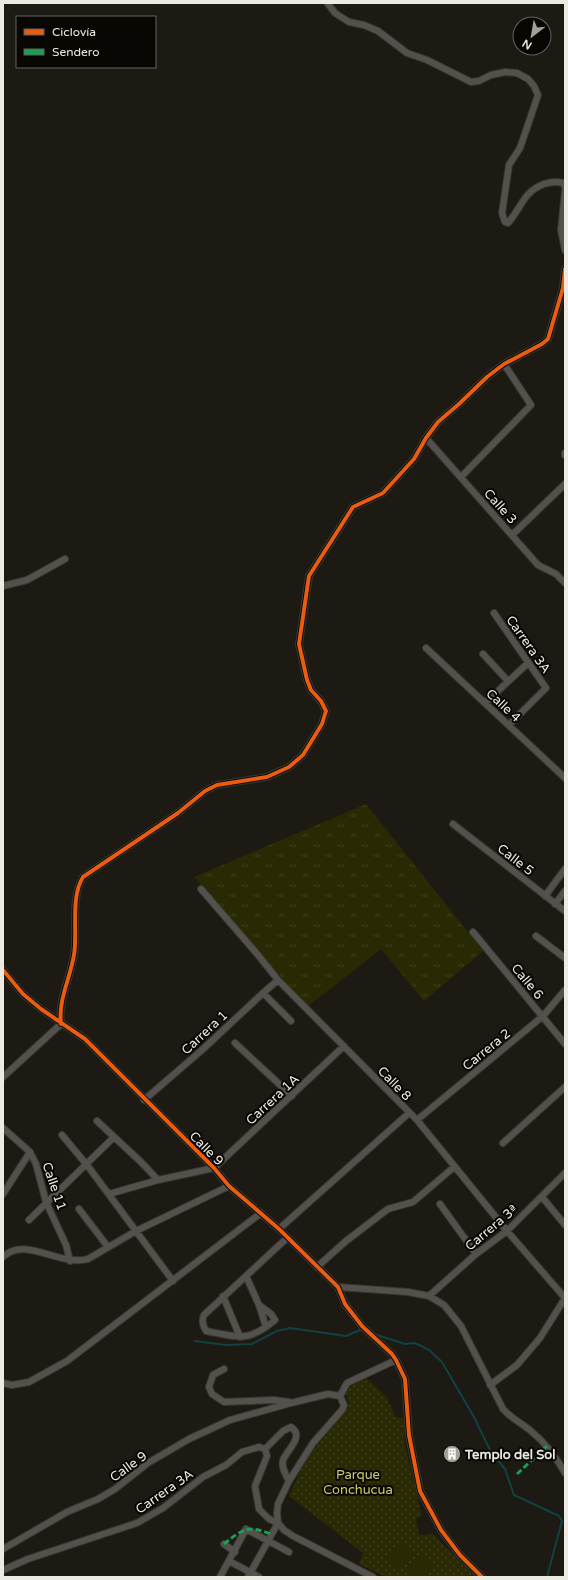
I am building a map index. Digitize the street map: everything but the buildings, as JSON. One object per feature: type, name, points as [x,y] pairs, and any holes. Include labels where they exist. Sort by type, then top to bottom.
[{"type":"street","points":[[328,4],[335,13],[349,22],[364,25],[378,31],[407,53],[427,60],[471,82],[480,81],[491,75],[505,72],[517,73],[528,79],[534,86],[538,95],[520,148],[509,165],[502,213],[505,222],[508,223],[514,216],[526,195],[535,188],[555,181],[563,183],[565,187]]},
{"type":"street","points":[[565,191],[561,230],[565,250]]},
{"type":"street","points":[[3,1077],[61,1024],[60,1010],[74,955],[76,908],[79,884],[83,877],[178,813],[205,791],[217,785],[267,777],[289,767],[303,755],[322,724],[326,711],[321,701],[311,690],[299,644],[309,576],[352,507],[384,493],[414,459],[426,438],[438,422],[487,377],[504,364],[542,344],[548,339],[564,288],[565,269]]},
{"type":"street","points":[[461,477],[531,405],[504,364]]},
{"type":"street","name":"Calle 3","points":[[426,438],[538,565],[556,574],[565,583]]},
{"type":"street","points":[[512,535],[565,484]]},
{"type":"street","points":[[3,586],[27,580],[65,559]]},
{"type":"street","name":"Carrera 3A","points":[[494,613],[546,688],[510,725]]},
{"type":"street","name":"Calle 4","points":[[426,648],[565,778]]},
{"type":"street","points":[[483,654],[508,681]]},
{"type":"street","points":[[485,703],[528,663]]},
{"type":"street","name":"Calle 5","points":[[453,824],[565,911]]},
{"type":"street","points":[[545,896],[565,869]]},
{"type":"street","name":"Calle 8","points":[[201,889],[278,980],[417,1120],[454,1167],[565,1298]]},
{"type":"street","points":[[555,904],[565,891]]},
{"type":"street","name":"Calle 6","points":[[473,932],[565,1044]]},
{"type":"street","points":[[536,936],[565,958]]},
{"type":"street","name":"Calle 9","points":[[3,970],[23,994],[61,1024],[85,1039],[144,1100],[214,1168],[229,1186],[279,1228],[287,1238],[338,1288],[345,1304],[362,1326],[392,1354],[405,1379],[409,1435],[420,1491],[441,1530],[460,1555],[482,1577]]},
{"type":"street","name":"Carrera 1","points":[[144,1100],[202,1050],[262,993],[278,980]]},
{"type":"street","name":"Carrera 2","points":[[417,1120],[543,1016],[565,990]]},
{"type":"street","points":[[262,993],[291,1021]]},
{"type":"street","points":[[235,1043],[292,1096]]},
{"type":"street","name":"Carrera 1A","points":[[214,1168],[344,1046]]},
{"type":"street","points":[[503,1143],[565,1086]]},
{"type":"street","points":[[279,1228],[409,1113]]},
{"type":"street","points":[[97,1121],[142,1162],[158,1180]]},
{"type":"street","name":"Calle 11","points":[[3,1128],[30,1152],[36,1164],[46,1202],[66,1245],[70,1261]]},
{"type":"street","points":[[62,1135],[87,1164],[173,1281]]},
{"type":"street","points":[[29,1220],[114,1137]]},
{"type":"street","points":[[3,1194],[30,1152]]},
{"type":"street","points":[[317,1267],[346,1241],[388,1209],[412,1202],[454,1167]]},
{"type":"street","points":[[109,1194],[158,1180],[214,1168]]},
{"type":"street","name":"Carrera 3ª","points":[[429,1296],[476,1254],[507,1230],[565,1173]]},
{"type":"street","points":[[3,1257],[14,1250],[26,1249],[70,1261],[80,1262],[88,1259],[136,1231],[229,1186]]},
{"type":"street","points":[[542,1197],[565,1225]]},
{"type":"street","points":[[440,1204],[476,1254]]},
{"type":"street","points":[[79,1209],[108,1247]]},
{"type":"street","points":[[3,1384],[12,1385],[29,1382],[67,1361],[261,1213]]},
{"type":"street","points":[[259,1305],[275,1318],[275,1320],[255,1335],[240,1337],[206,1331],[204,1328],[202,1319],[204,1315],[222,1296],[287,1238]]},
{"type":"street","points":[[246,1276],[259,1305],[266,1327]]},
{"type":"street","points":[[338,1288],[408,1292],[429,1296],[444,1305],[462,1326],[503,1409],[512,1419],[532,1431],[553,1452],[565,1473]]},
{"type":"street","points":[[222,1296],[240,1337]]},
{"type":"street","points":[[490,1385],[517,1365],[540,1338],[565,1298]]},
{"type":"street","points":[[250,1575],[278,1523],[278,1504],[289,1481],[313,1443],[342,1410],[344,1405],[340,1396],[347,1383],[396,1360]]},
{"type":"street","points":[[224,1369],[213,1375],[209,1386],[212,1394],[224,1402],[274,1400],[291,1403]]},
{"type":"street","name":"Calle 9","points":[[3,1550],[67,1512],[98,1499],[115,1489],[148,1463],[189,1439],[230,1420],[328,1394],[340,1396]]},
{"type":"street","points":[[289,1481],[284,1472],[283,1461],[296,1439],[296,1433],[291,1427],[283,1431],[265,1450],[267,1456],[255,1486],[259,1510],[269,1519],[278,1523],[284,1530],[293,1536],[373,1577]]},
{"type":"street","name":"Carrera 3A","points":[[3,1570],[28,1559],[137,1523],[163,1508],[203,1477],[226,1465],[242,1452],[259,1447],[265,1450]]},
{"type":"street","points":[[220,1577],[246,1529],[289,1552]]},
{"type":"street","points":[[224,1544],[234,1552]]},
{"type":"street","points":[[229,1561],[250,1575],[259,1577]]},
{"type":"green space","points":[[366,804],[483,951],[424,1001],[381,949],[307,1007],[194,877]]},
{"type":"green space","name":"Parque Conchucua","points":[[366,1378],[387,1397],[395,1416],[404,1419],[405,1446],[422,1516],[416,1518],[419,1535],[433,1534],[476,1577],[386,1577],[359,1564],[363,1553],[289,1496],[304,1463],[349,1404],[345,1390]]},
{"type":"green space","points":[[404,1541],[415,1552],[397,1570],[386,1559]]},
{"type":"green space","points":[[424,1555],[435,1565],[423,1577],[414,1577],[408,1571]]},
{"type":"waterway","points":[[195,1341],[226,1345],[252,1344],[277,1331],[290,1328],[346,1336],[360,1330],[364,1331]]},
{"type":"waterway","points":[[374,1334],[405,1344],[415,1343],[429,1350],[442,1362],[474,1417],[491,1452],[505,1469],[514,1495],[559,1516],[562,1521],[547,1577]]},
{"type":"marked path","points":[[517,1474],[547,1446]]},
{"type":"marked path","points":[[224,1544],[246,1530],[251,1529],[271,1534]]},
{"type":"cycle path","points":[[61,1024],[61,1006],[74,955],[75,905],[79,885],[83,877],[178,813],[205,791],[217,785],[267,777],[289,767],[303,755],[322,724],[326,711],[321,701],[311,690],[307,680],[299,644],[309,576],[353,507],[383,493],[414,459],[426,438],[438,422],[487,377],[504,364],[542,344],[548,339],[563,288],[565,269]]},
{"type":"cycle path","points":[[3,970],[23,994],[41,1009],[85,1039],[214,1168],[229,1186],[279,1229],[338,1287],[345,1304],[362,1326],[392,1354],[405,1379],[409,1435],[420,1491],[441,1530],[460,1555],[482,1577]]},
{"type":"place","name":"Templo del Sol","points":[[452,1454]]}]
